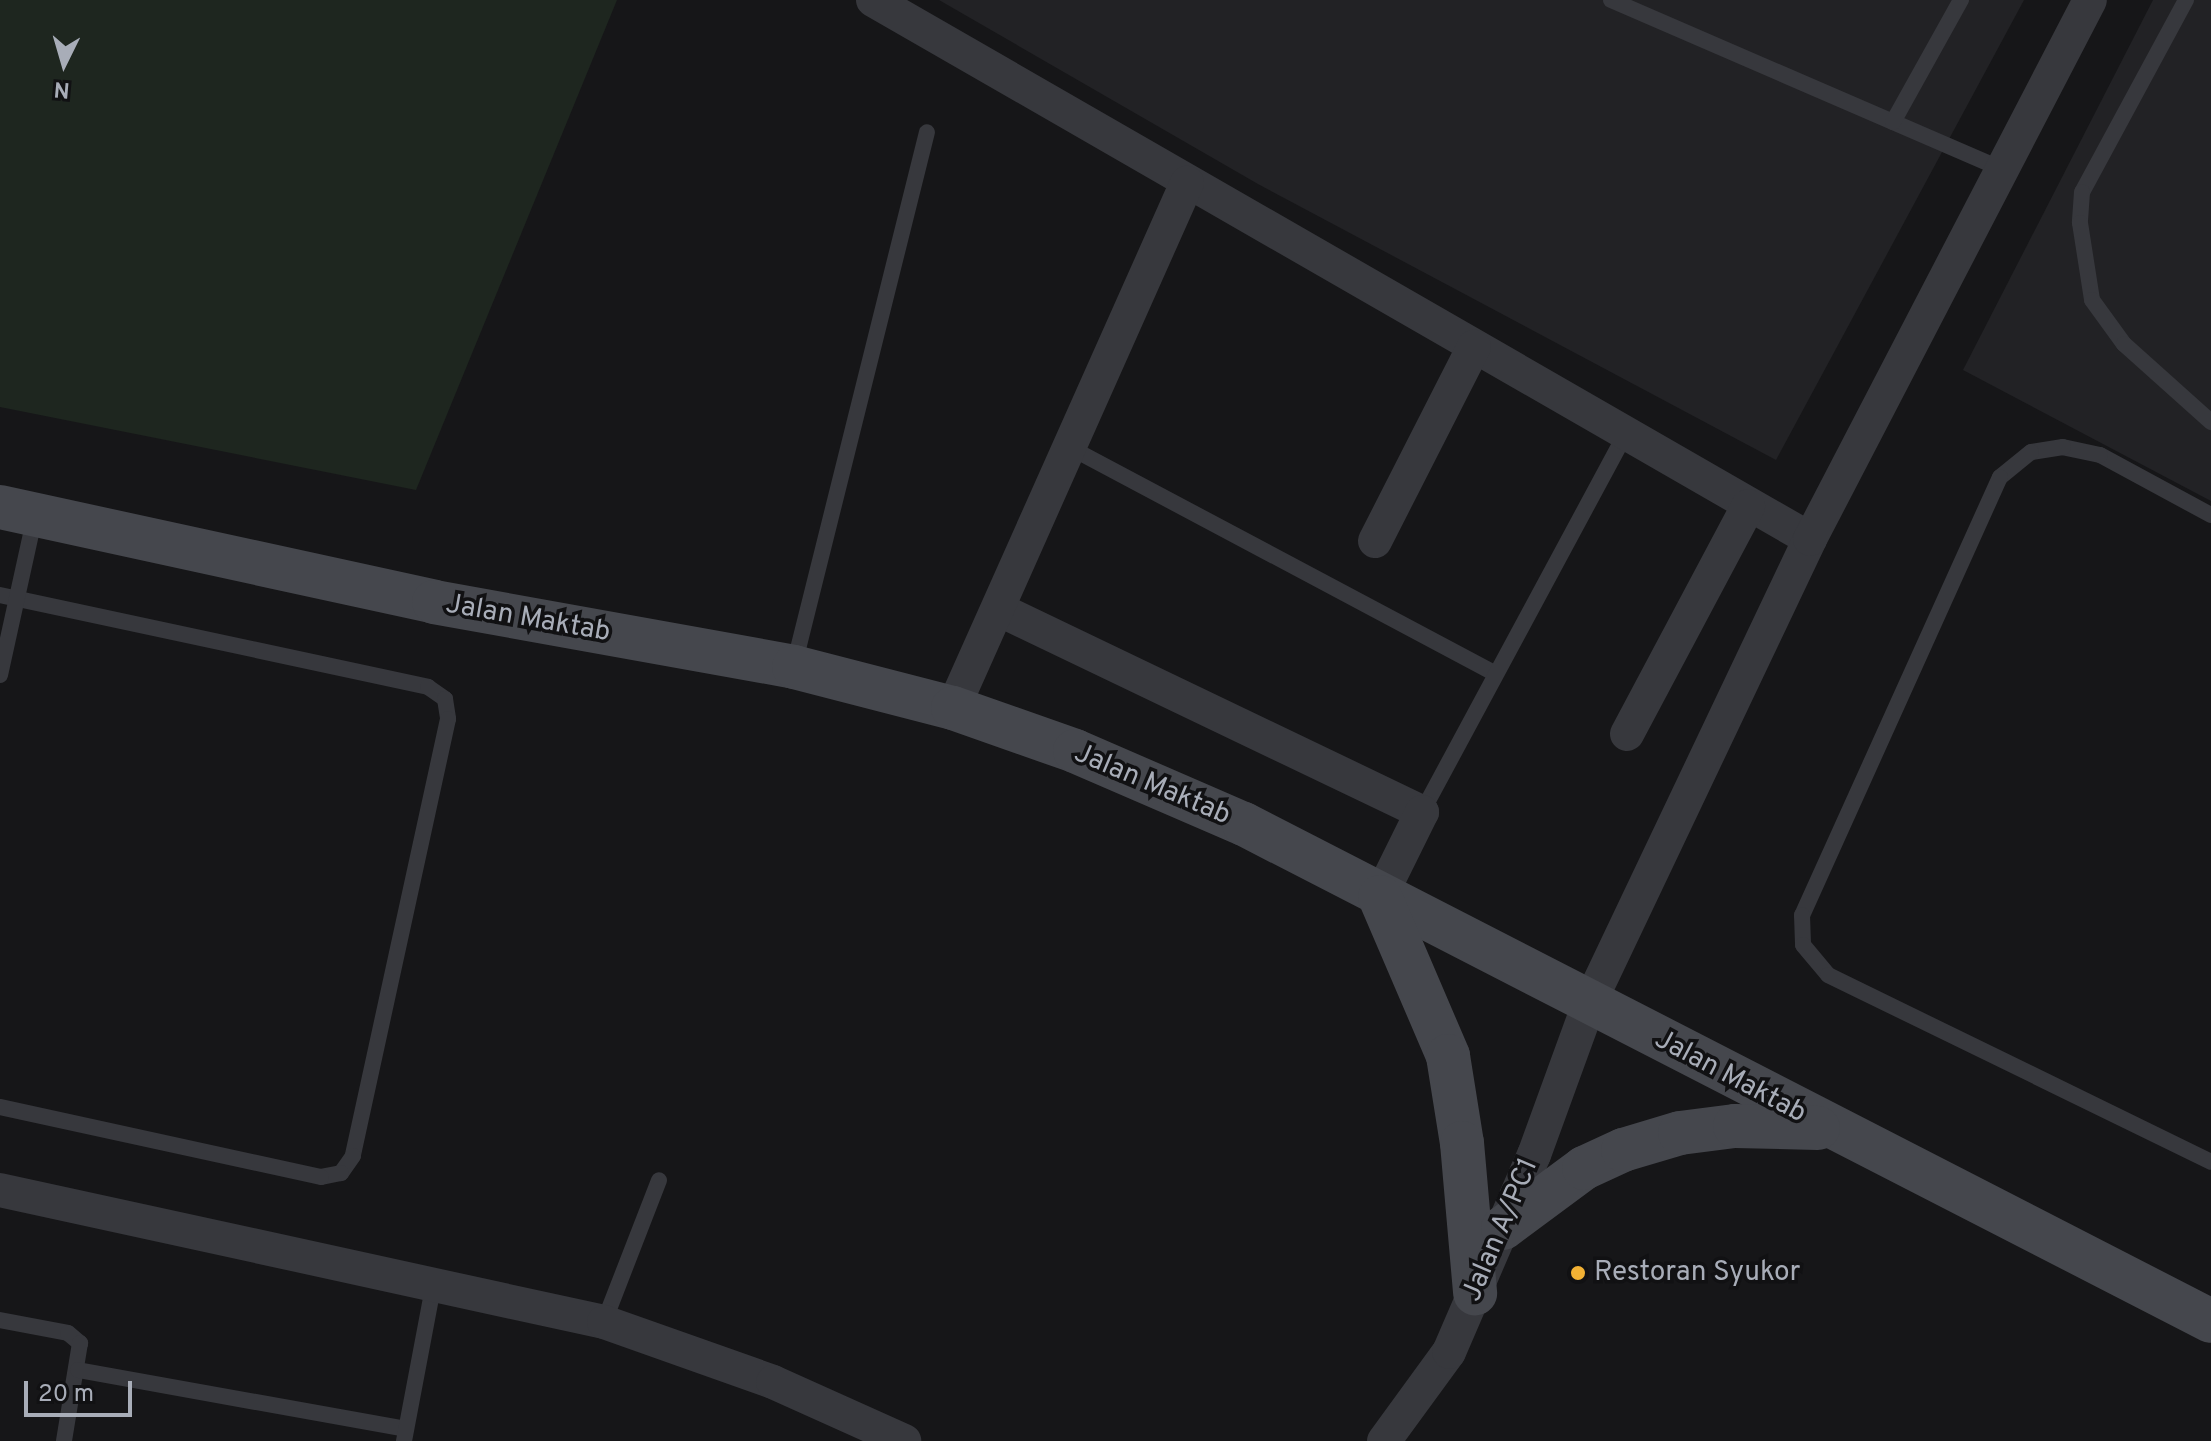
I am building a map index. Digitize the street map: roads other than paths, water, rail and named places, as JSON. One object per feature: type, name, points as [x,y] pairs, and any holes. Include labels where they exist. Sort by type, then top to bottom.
[{"type":"street","points":[[873,0],[1810,539]]},
{"type":"street","name":"Jalan A/PC1","points":[[1384,1441],[1449,1352],[1503,1228],[1589,1004],[1810,539],[2090,0]]},
{"type":"street","points":[[953,708],[1000,610],[1187,183]]},
{"type":"street","points":[[1375,541],[1474,347]]},
{"type":"street","points":[[1627,734],[1748,506]]},
{"type":"street","name":"Jalan Maktab","points":[[18,511],[434,602],[794,667],[953,708],[1075,751],[1244,824],[1828,1129],[2211,1321]]},
{"type":"street","points":[[1000,610],[1422,812],[1380,897],[1448,1056],[1462,1143],[1475,1293]]},
{"type":"street","points":[[1503,1228],[1584,1168],[1623,1150],[1680,1133],[1735,1126],[1828,1129]]},
{"type":"street","points":[[0,1190],[434,1282],[604,1322],[773,1382],[904,1441]]},
{"type":"lane","points":[[1611,0],[2002,169]]},
{"type":"lane","points":[[1893,122],[1961,0]]},
{"type":"lane","points":[[2186,0],[2082,192],[2080,223],[2092,300],[2124,344],[2211,422]]},
{"type":"lane","points":[[794,667],[927,132]]},
{"type":"lane","points":[[1422,812],[1625,435]]},
{"type":"lane","points":[[2211,515],[2100,455],[2063,447],[2031,452],[2000,477],[1802,915],[1803,945],[1828,975],[2211,1162]]},
{"type":"lane","points":[[1071,448],[1496,674]]},
{"type":"lane","points":[[0,675],[18,511]]},
{"type":"lane","points":[[0,1107],[321,1177],[341,1173],[353,1156],[448,719],[445,699],[428,687],[8,597]]},
{"type":"lane","points":[[604,1322],[659,1180]]},
{"type":"lane","points":[[78,1370],[405,1435],[434,1282]]},
{"type":"lane","points":[[0,1320],[75,1337],[80,1343],[64,1441]]},
{"type":"place","name":"Restoran Syukor","points":[[1578,1273]]}]
